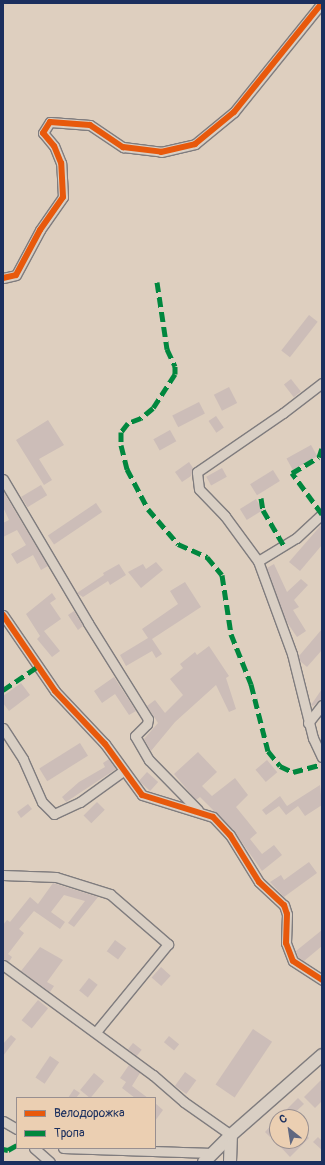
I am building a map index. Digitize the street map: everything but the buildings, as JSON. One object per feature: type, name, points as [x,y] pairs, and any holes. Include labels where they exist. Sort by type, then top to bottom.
[{"type":"street","points":[[3,278],[16,275],[40,230],[63,197],[61,163],[54,146],[43,133],[50,122],[90,125],[124,147],[161,152],[195,144],[234,112],[322,3]]},
{"type":"street","points":[[322,383],[283,413],[197,472],[199,489],[233,525],[258,560],[292,654],[308,723],[322,756]]},
{"type":"street","points":[[3,479],[88,623],[148,719],[147,724],[135,736],[149,760],[198,810]]},
{"type":"street","points":[[258,560],[296,538],[322,514]]},
{"type":"street","points":[[3,615],[55,691],[105,744],[123,772],[142,794],[198,810],[213,817],[230,835],[259,882],[278,897],[287,914],[288,952],[293,961],[302,969],[322,980]]},
{"type":"street","points":[[308,723],[322,705]]},
{"type":"street","points":[[3,728],[23,759],[42,802],[54,814],[71,807],[123,772]]},
{"type":"street","points":[[3,875],[56,877],[110,894],[168,944],[96,1032]]},
{"type":"street","points":[[3,965],[96,1032],[184,1102],[231,1135]]},
{"type":"street","points":[[204,1162],[231,1135],[322,1055]]},
{"type":"street","points":[[3,1121],[16,1128]]},
{"type":"street","points":[[230,1162],[231,1135]]},
{"type":"street","points":[[35,1149],[50,1162]]},
{"type":"street","points":[[93,1149],[212,1153]]},
{"type":"marked path","points":[[157,282],[167,349],[175,366],[175,374],[153,408],[141,418],[128,423],[121,432],[121,445],[127,469],[148,509],[178,544],[207,557],[222,575],[231,634],[251,684],[268,751],[280,766],[293,772],[322,764]]},
{"type":"marked path","points":[[322,448],[319,457],[292,473],[322,514]]},
{"type":"marked path","points":[[261,498],[263,510],[284,546]]},
{"type":"marked path","points":[[3,690],[37,667]]},
{"type":"marked path","points":[[3,1149],[8,1150],[16,1146]]},
{"type":"cycle path","points":[[3,278],[16,275],[40,230],[63,197],[61,163],[54,146],[43,133],[50,122],[90,125],[123,147],[161,152],[195,144],[234,112],[322,3]]},
{"type":"cycle path","points":[[3,615],[55,691],[105,744],[142,795],[213,817],[230,835],[259,882],[284,905],[287,914],[286,943],[293,961],[322,980]]}]
